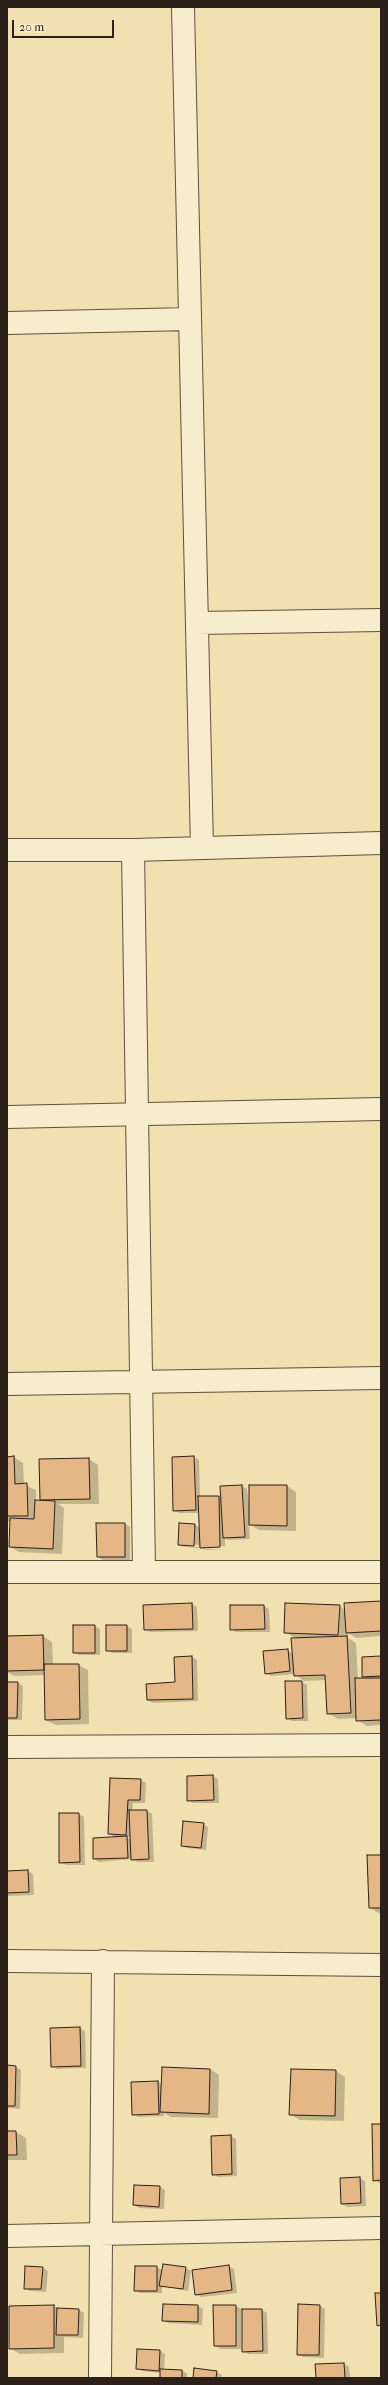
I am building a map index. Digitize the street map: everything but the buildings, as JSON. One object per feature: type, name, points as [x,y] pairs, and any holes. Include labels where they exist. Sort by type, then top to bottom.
[{"type":"street","points":[[183,7],[202,848]]},
{"type":"street","points":[[7,323],[190,319]]},
{"type":"street","points":[[197,623],[381,620]]},
{"type":"street","points":[[7,850],[133,850],[381,844]]},
{"type":"street","points":[[133,850],[144,1570]]},
{"type":"street","points":[[7,1117],[381,1109]]},
{"type":"street","points":[[7,1384],[381,1378]]},
{"type":"street","points":[[7,1572],[144,1570],[381,1572]]},
{"type":"street","points":[[7,1747],[381,1745]]},
{"type":"street","points":[[7,1961],[381,1965]]},
{"type":"street","points":[[100,2378],[102,1961]]},
{"type":"street","points":[[7,2236],[101,2232],[381,2228]]}]
